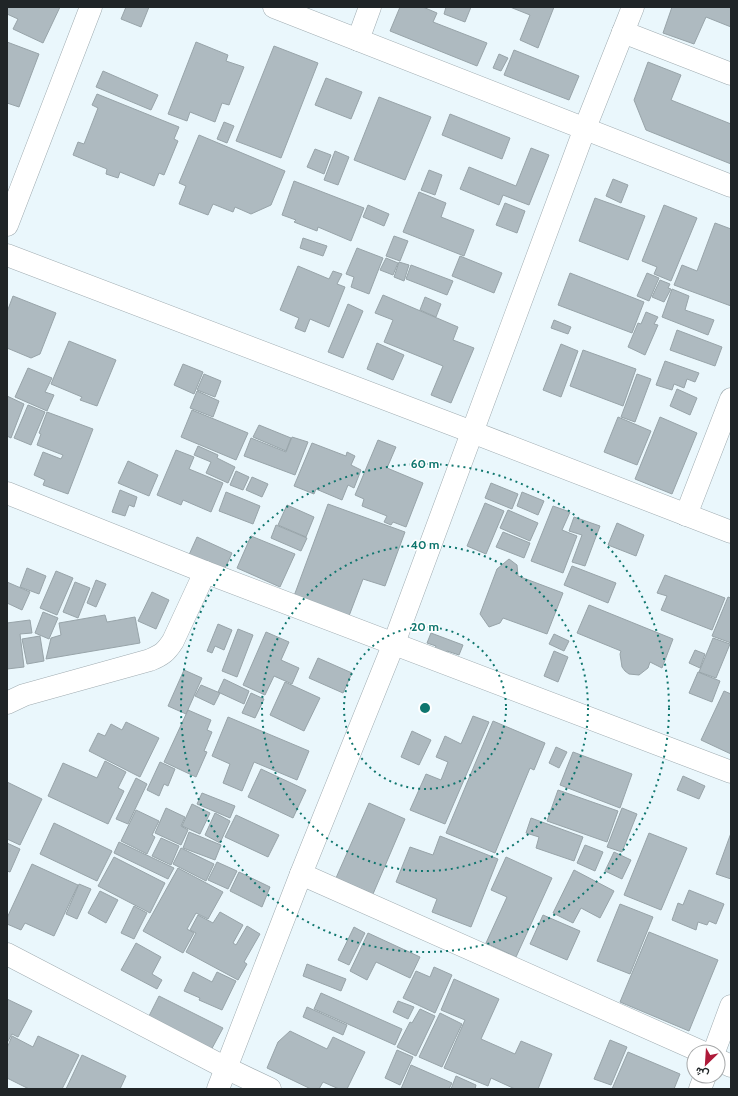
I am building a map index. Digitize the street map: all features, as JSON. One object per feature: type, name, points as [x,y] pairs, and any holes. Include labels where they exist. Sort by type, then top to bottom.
[{"type":"street","points":[[7,225],[91,7]]},
{"type":"street","points":[[274,7],[731,186]]},
{"type":"street","points":[[358,40],[370,7]]},
{"type":"street","points":[[218,1089],[301,874],[394,644],[585,128],[633,7]]},
{"type":"street","points":[[623,32],[731,74]]},
{"type":"street","points":[[7,255],[731,532]]},
{"type":"street","points":[[686,515],[731,399]]},
{"type":"street","points":[[7,493],[205,572],[731,772]]},
{"type":"street","points":[[7,703],[24,695],[161,656],[168,650],[174,641],[205,572]]},
{"type":"street","points":[[301,874],[686,1045]]},
{"type":"street","points":[[7,954],[226,1068],[270,1089]]},
{"type":"street","points":[[717,1044],[731,1006]]},
{"type":"building","points":[[7,7],[60,7],[43,43],[13,29],[18,19],[7,14]]},
{"type":"building","points":[[126,7],[149,7],[141,27],[121,19]]},
{"type":"building","points":[[400,7],[423,7],[437,13],[433,22],[487,43],[477,66],[390,31]]},
{"type":"building","points":[[446,7],[471,7],[465,22],[444,14]]},
{"type":"building","points":[[510,7],[554,7],[538,48],[520,40],[530,15]]},
{"type":"building","points":[[672,7],[731,7],[731,27],[706,17],[694,44],[663,33]]},
{"type":"building","points":[[7,42],[39,54],[19,107],[7,103]]},
{"type":"building","points":[[196,42],[228,55],[226,61],[244,67],[229,105],[222,103],[215,122],[190,112],[187,121],[168,114]]},
{"type":"building","points":[[274,46],[318,63],[281,158],[236,141]]},
{"type":"building","points":[[514,50],[579,76],[569,100],[504,75]]},
{"type":"building","points":[[499,54],[508,58],[501,71],[493,68]]},
{"type":"building","points":[[648,62],[681,75],[671,100],[731,124],[731,164],[646,130],[634,100]]},
{"type":"building","points":[[103,71],[158,95],[151,110],[96,87]]},
{"type":"building","points":[[326,78],[362,92],[351,119],[315,105]]},
{"type":"building","points":[[97,94],[179,127],[174,139],[178,141],[164,175],[159,173],[154,186],[120,172],[118,178],[106,174],[107,169],[73,155],[78,142],[84,144],[98,108],[92,105]]},
{"type":"building","points":[[379,97],[431,117],[405,180],[354,160]]},
{"type":"building","points":[[450,114],[510,138],[502,159],[442,135]]},
{"type":"building","points":[[224,122],[234,126],[227,143],[217,139]]},
{"type":"building","points":[[199,135],[285,171],[271,205],[251,214],[235,207],[233,212],[213,204],[208,215],[179,204],[186,186],[179,183]]},
{"type":"building","points":[[531,148],[549,155],[529,205],[503,195],[499,205],[460,189],[469,167],[516,186]]},
{"type":"building","points":[[315,149],[331,155],[324,174],[307,167]]},
{"type":"building","points":[[335,151],[349,157],[338,185],[324,180]]},
{"type":"building","points":[[429,170],[442,175],[435,195],[421,190]]},
{"type":"building","points":[[613,179],[628,185],[621,203],[606,196]]},
{"type":"building","points":[[294,181],[364,208],[351,241],[318,227],[317,231],[294,222],[296,220],[282,215]]},
{"type":"building","points":[[419,192],[446,203],[441,217],[474,230],[464,256],[403,232]]},
{"type":"building","points":[[595,198],[645,216],[628,260],[579,241]]},
{"type":"building","points":[[505,203],[525,211],[517,233],[496,225]]},
{"type":"building","points":[[368,205],[389,214],[384,226],[363,217]]},
{"type":"building","points":[[664,205],[697,218],[671,281],[654,274],[657,267],[642,261]]},
{"type":"building","points":[[715,223],[731,229],[731,306],[674,285],[682,265],[697,271]]},
{"type":"building","points":[[394,236],[408,241],[400,261],[386,256]]},
{"type":"building","points":[[303,238],[327,246],[323,256],[300,248]]},
{"type":"building","points":[[357,248],[383,258],[369,294],[351,287],[354,277],[346,274]]},
{"type":"building","points":[[460,256],[502,273],[494,293],[452,276]]},
{"type":"building","points":[[386,258],[398,263],[393,275],[380,270]]},
{"type":"building","points":[[399,262],[409,265],[404,281],[394,277]]},
{"type":"building","points":[[411,265],[453,281],[447,295],[406,279]]},
{"type":"building","points":[[298,266],[329,279],[333,271],[342,274],[337,284],[345,287],[329,327],[310,319],[305,332],[295,328],[299,318],[280,310]]},
{"type":"building","points":[[570,273],[644,302],[632,333],[558,305]]},
{"type":"building","points":[[647,273],[659,278],[649,301],[637,296]]},
{"type":"building","points":[[660,280],[670,284],[668,288],[671,289],[664,302],[652,297]]},
{"type":"building","points":[[672,289],[689,296],[685,310],[714,320],[708,335],[662,317]]},
{"type":"building","points":[[383,295],[458,327],[453,340],[474,348],[451,403],[431,395],[443,366],[384,342],[393,320],[375,313]]},
{"type":"building","points":[[13,296],[56,313],[40,354],[31,358],[7,348],[7,312]]},
{"type":"building","points":[[425,297],[441,304],[436,317],[420,310]]},
{"type":"building","points":[[348,304],[363,311],[343,358],[328,352]]},
{"type":"building","points":[[646,312],[658,317],[654,324],[658,325],[645,355],[628,347],[638,323],[641,324]]},
{"type":"building","points":[[554,320],[571,327],[568,334],[551,328]]},
{"type":"building","points":[[677,330],[722,347],[715,366],[670,350]]},
{"type":"building","points":[[69,341],[116,360],[97,406],[80,400],[82,397],[51,384]]},
{"type":"building","points":[[377,343],[404,355],[393,380],[367,369]]},
{"type":"building","points":[[561,344],[578,351],[561,397],[543,390]]},
{"type":"building","points":[[583,350],[636,369],[623,406],[570,386]]},
{"type":"building","points":[[665,361],[699,373],[695,382],[687,379],[684,388],[674,384],[672,390],[656,385]]},
{"type":"building","points":[[183,364],[203,372],[194,394],[174,385]]},
{"type":"building","points":[[28,368],[52,378],[45,392],[54,395],[47,411],[15,397]]},
{"type":"building","points":[[204,374],[221,381],[215,397],[197,390]]},
{"type":"building","points":[[637,374],[651,379],[635,422],[621,417]]},
{"type":"building","points":[[677,389],[697,398],[690,415],[670,406]]},
{"type":"building","points":[[197,391],[219,401],[213,417],[190,408]]},
{"type":"building","points":[[7,396],[24,404],[11,438],[7,436]]},
{"type":"building","points":[[28,405],[45,412],[31,445],[14,438]]},
{"type":"building","points":[[192,410],[248,433],[236,460],[181,437]]},
{"type":"building","points":[[47,412],[93,429],[68,494],[43,485],[45,480],[34,475],[43,452],[61,459],[63,455],[37,445],[41,434],[39,433]]},
{"type":"building","points":[[618,417],[651,431],[637,465],[604,452]]},
{"type":"building","points":[[660,417],[697,433],[672,494],[635,479]]},
{"type":"building","points":[[259,425],[291,438],[286,451],[253,437]]},
{"type":"building","points":[[292,437],[308,442],[295,475],[244,456],[251,438],[286,452]]},
{"type":"building","points":[[378,440],[396,447],[387,468],[423,483],[406,527],[393,522],[391,525],[384,522],[387,516],[362,506],[364,499],[355,495]]},
{"type":"building","points":[[312,443],[346,456],[347,452],[355,456],[351,465],[361,470],[354,488],[348,485],[342,500],[316,489],[314,494],[294,486]]},
{"type":"building","points":[[198,446],[218,455],[217,458],[235,467],[228,483],[206,473],[211,462],[194,455]]},
{"type":"building","points":[[176,450],[194,457],[189,469],[223,483],[211,512],[183,500],[181,505],[157,495]]},
{"type":"building","points":[[128,461],[158,475],[149,496],[118,483]]},
{"type":"building","points":[[236,471],[249,477],[243,490],[230,485]]},
{"type":"building","points":[[252,477],[268,484],[262,497],[246,490]]},
{"type":"building","points":[[491,483],[518,494],[512,509],[485,498]]},
{"type":"building","points":[[120,490],[137,497],[134,507],[129,505],[125,516],[112,512]]},
{"type":"building","points":[[226,492],[260,506],[253,524],[219,511]]},
{"type":"building","points":[[522,492],[544,501],[538,515],[517,506]]},
{"type":"building","points":[[485,503],[504,511],[486,554],[467,546]]},
{"type":"building","points":[[328,504],[405,532],[385,586],[363,579],[349,616],[294,596]]},
{"type":"building","points":[[287,505],[314,517],[306,537],[278,525]]},
{"type":"building","points":[[553,506],[570,512],[562,530],[577,536],[563,573],[531,561]]},
{"type":"building","points":[[508,510],[538,523],[530,541],[500,528]]},
{"type":"building","points":[[574,517],[600,526],[585,566],[572,562],[582,535],[569,531]]},
{"type":"building","points":[[617,523],[644,535],[636,556],[608,545]]},
{"type":"building","points":[[276,525],[307,538],[301,551],[271,538]]},
{"type":"building","points":[[503,532],[530,543],[524,558],[496,547]]},
{"type":"building","points":[[251,536],[295,554],[280,587],[237,568]]},
{"type":"building","points":[[197,537],[232,553],[223,573],[188,557]]},
{"type":"building","points":[[509,559],[517,565],[518,576],[563,593],[547,634],[503,618],[500,623],[489,627],[480,614],[497,569]]},
{"type":"building","points":[[572,566],[616,583],[608,603],[564,585]]},
{"type":"building","points":[[27,568],[46,576],[39,594],[20,587]]},
{"type":"building","points":[[56,571],[73,578],[57,615],[40,608]]},
{"type":"building","points":[[665,575],[725,598],[712,630],[661,610],[667,596],[657,593]]},
{"type":"building","points":[[96,580],[106,584],[96,607],[87,603]]},
{"type":"building","points":[[7,582],[30,592],[22,610],[7,603]]},
{"type":"building","points":[[75,582],[90,588],[78,618],[63,612]]},
{"type":"building","points":[[152,592],[169,600],[156,629],[138,621]]},
{"type":"building","points":[[728,597],[731,598],[731,643],[712,636]]},
{"type":"building","points":[[589,605],[673,639],[662,668],[650,662],[648,668],[639,675],[629,674],[622,667],[621,651],[577,633]]},
{"type":"building","points":[[43,612],[58,618],[49,639],[35,633]]},
{"type":"building","points":[[105,615],[107,622],[135,617],[140,643],[46,659],[51,638],[61,635],[59,623]]},
{"type":"building","points":[[30,620],[32,633],[20,634],[24,667],[7,669],[7,623]]},
{"type":"building","points":[[218,624],[232,630],[224,650],[215,646],[212,653],[207,651]]},
{"type":"building","points":[[238,629],[253,635],[237,677],[222,671]]},
{"type":"building","points":[[266,632],[289,642],[281,660],[299,668],[292,684],[274,676],[265,695],[243,685]]},
{"type":"building","points":[[431,633],[463,645],[459,655],[447,651],[446,653],[435,648],[436,646],[427,643]]},
{"type":"building","points":[[554,634],[569,641],[564,651],[549,644]]},
{"type":"building","points":[[40,636],[44,661],[27,664],[22,639]]},
{"type":"building","points":[[713,638],[730,644],[716,678],[699,672]]},
{"type":"building","points":[[695,650],[705,654],[700,668],[689,663]]},
{"type":"building","points":[[554,651],[568,657],[558,682],[544,676]]},
{"type":"building","points":[[318,658],[352,673],[343,693],[309,678]]},
{"type":"building","points":[[184,670],[202,678],[186,714],[168,706]]},
{"type":"building","points":[[698,672],[720,681],[712,702],[689,693]]},
{"type":"building","points":[[224,679],[249,691],[244,704],[218,692]]},
{"type":"building","points":[[285,682],[320,698],[304,731],[270,715]]},
{"type":"building","points":[[201,685],[220,693],[214,705],[195,696]]},
{"type":"building","points":[[724,691],[731,694],[731,754],[701,740]]},
{"type":"building","points":[[251,693],[264,699],[255,718],[242,713]]},
{"type":"building","points":[[188,710],[211,720],[207,730],[212,732],[204,751],[207,752],[196,777],[164,762]]},
{"type":"building","points":[[473,716],[489,722],[445,824],[410,810],[426,774],[441,780],[448,762],[436,757],[445,736],[461,744]]},
{"type":"building","points":[[228,717],[309,751],[297,780],[254,762],[242,791],[223,783],[230,764],[212,756]]},
{"type":"building","points":[[493,721],[545,743],[534,770],[530,768],[495,853],[446,833]]},
{"type":"building","points":[[126,722],[159,738],[140,777],[89,751],[98,733],[105,736],[111,724],[122,730]]},
{"type":"building","points":[[412,731],[431,740],[419,765],[401,757]]},
{"type":"building","points":[[556,747],[567,752],[559,768],[549,763]]},
{"type":"building","points":[[573,752],[632,774],[620,808],[560,785]]},
{"type":"building","points":[[105,761],[126,772],[118,788],[124,791],[108,824],[48,796],[63,763],[97,778]]},
{"type":"building","points":[[160,762],[175,769],[168,786],[164,784],[159,796],[147,790]]},
{"type":"building","points":[[261,769],[306,790],[293,818],[248,797]]},
{"type":"building","points":[[683,776],[705,786],[699,799],[677,790]]},
{"type":"building","points":[[136,778],[147,784],[128,824],[116,819]]},
{"type":"building","points":[[7,782],[42,799],[20,845],[7,839]]},
{"type":"building","points":[[558,790],[618,811],[607,842],[547,821]]},
{"type":"building","points":[[202,793],[235,806],[230,818],[197,804]]},
{"type":"building","points":[[369,803],[405,819],[373,894],[336,878]]},
{"type":"building","points":[[192,804],[210,813],[200,834],[182,826]]},
{"type":"building","points":[[166,808],[185,817],[181,826],[188,830],[181,845],[155,833]]},
{"type":"building","points":[[622,808],[637,814],[622,852],[607,847]]},
{"type":"building","points":[[136,810],[159,821],[152,835],[155,837],[147,854],[121,841]]},
{"type":"building","points":[[215,813],[230,821],[220,843],[205,835]]},
{"type":"building","points":[[236,815],[279,835],[268,857],[225,837]]},
{"type":"building","points":[[531,818],[583,837],[574,861],[536,848],[539,837],[526,833]]},
{"type":"building","points":[[54,823],[112,851],[97,881],[40,854]]},
{"type":"building","points":[[189,832],[221,845],[215,860],[183,848]]},
{"type":"building","points":[[649,833],[687,848],[661,910],[624,895]]},
{"type":"building","points":[[731,833],[731,879],[716,874]]},
{"type":"building","points":[[440,836],[498,859],[471,927],[432,912],[437,899],[396,882],[410,847],[433,855]]},
{"type":"building","points":[[161,838],[179,846],[171,865],[152,856]]},
{"type":"building","points":[[119,842],[174,868],[168,879],[114,853]]},
{"type":"building","points":[[7,843],[20,849],[10,872],[7,871]]},
{"type":"building","points":[[585,845],[603,852],[595,871],[577,863]]},
{"type":"building","points":[[181,848],[214,864],[206,881],[173,864]]},
{"type":"building","points":[[614,852],[631,860],[622,879],[605,871]]},
{"type":"building","points":[[114,857],[165,883],[150,913],[98,886]]},
{"type":"building","points":[[506,857],[552,878],[516,957],[486,943],[507,897],[491,890]]},
{"type":"building","points":[[217,862],[237,871],[228,889],[208,880]]},
{"type":"building","points":[[32,864],[78,885],[54,936],[25,923],[21,930],[7,924],[7,918]]},
{"type":"building","points":[[178,868],[223,892],[208,919],[196,913],[187,929],[194,933],[183,953],[143,931]]},
{"type":"building","points":[[574,870],[614,891],[600,918],[581,908],[573,923],[553,913]]},
{"type":"building","points":[[239,872],[270,887],[262,907],[230,891]]},
{"type":"building","points":[[79,884],[91,889],[77,919],[66,914]]},
{"type":"building","points":[[689,890],[724,904],[716,924],[709,921],[707,925],[698,922],[696,930],[672,920],[678,903],[683,905]]},
{"type":"building","points":[[100,891],[118,900],[106,923],[88,913]]},
{"type":"building","points":[[620,904],[653,917],[630,974],[597,961]]},
{"type":"building","points":[[134,906],[147,913],[134,939],[121,933]]},
{"type":"building","points":[[220,912],[243,925],[233,943],[236,945],[247,926],[260,934],[244,962],[247,964],[238,980],[186,952],[196,933],[190,930],[198,915],[213,923]]},
{"type":"building","points":[[543,915],[580,931],[567,960],[530,944]]},
{"type":"building","points":[[354,927],[365,933],[349,965],[338,960]]},
{"type":"building","points":[[649,932],[718,960],[689,1031],[620,1002]]},
{"type":"building","points":[[368,933],[420,957],[410,978],[376,962],[367,980],[350,971]]},
{"type":"building","points":[[136,943],[161,957],[152,974],[162,980],[157,989],[121,970]]},
{"type":"building","points":[[307,964],[346,979],[341,991],[303,976]]},
{"type":"building","points":[[434,967],[452,975],[435,1013],[403,998],[416,971],[430,977]]},
{"type":"building","points":[[193,972],[212,982],[217,972],[236,981],[222,1010],[199,1000],[200,998],[184,991]]},
{"type":"building","points":[[454,979],[499,999],[481,1039],[515,1054],[521,1041],[552,1054],[538,1089],[515,1089],[491,1078],[488,1086],[444,1068],[465,1020],[441,1010]]},
{"type":"building","points":[[321,993],[402,1029],[395,1045],[314,1009]]},
{"type":"building","points":[[159,996],[223,1028],[210,1052],[147,1020]]},
{"type":"building","points":[[7,999],[32,1011],[18,1037],[12,1034],[7,1043]]},
{"type":"building","points":[[398,1001],[414,1007],[408,1019],[393,1012]]},
{"type":"building","points":[[307,1007],[347,1025],[343,1035],[303,1017]]},
{"type":"building","points":[[420,1009],[435,1016],[416,1056],[397,1047],[410,1022],[412,1023]]},
{"type":"building","points":[[440,1013],[462,1024],[442,1067],[419,1057]]},
{"type":"building","points":[[290,1031],[327,1049],[333,1037],[365,1052],[347,1089],[339,1089],[323,1082],[319,1089],[311,1089],[267,1068],[278,1042]]},
{"type":"building","points":[[12,1036],[33,1047],[38,1036],[79,1055],[62,1089],[29,1089],[7,1078],[7,1048]]},
{"type":"building","points":[[610,1040],[627,1047],[611,1085],[594,1079]]},
{"type":"building","points":[[397,1050],[413,1057],[400,1085],[385,1078]]},
{"type":"building","points":[[628,1052],[680,1074],[674,1089],[612,1089]]},
{"type":"building","points":[[82,1055],[126,1076],[120,1089],[66,1089]]},
{"type":"building","points":[[411,1065],[452,1083],[449,1089],[401,1089]]},
{"type":"building","points":[[456,1076],[476,1085],[475,1089],[451,1089]]}]
